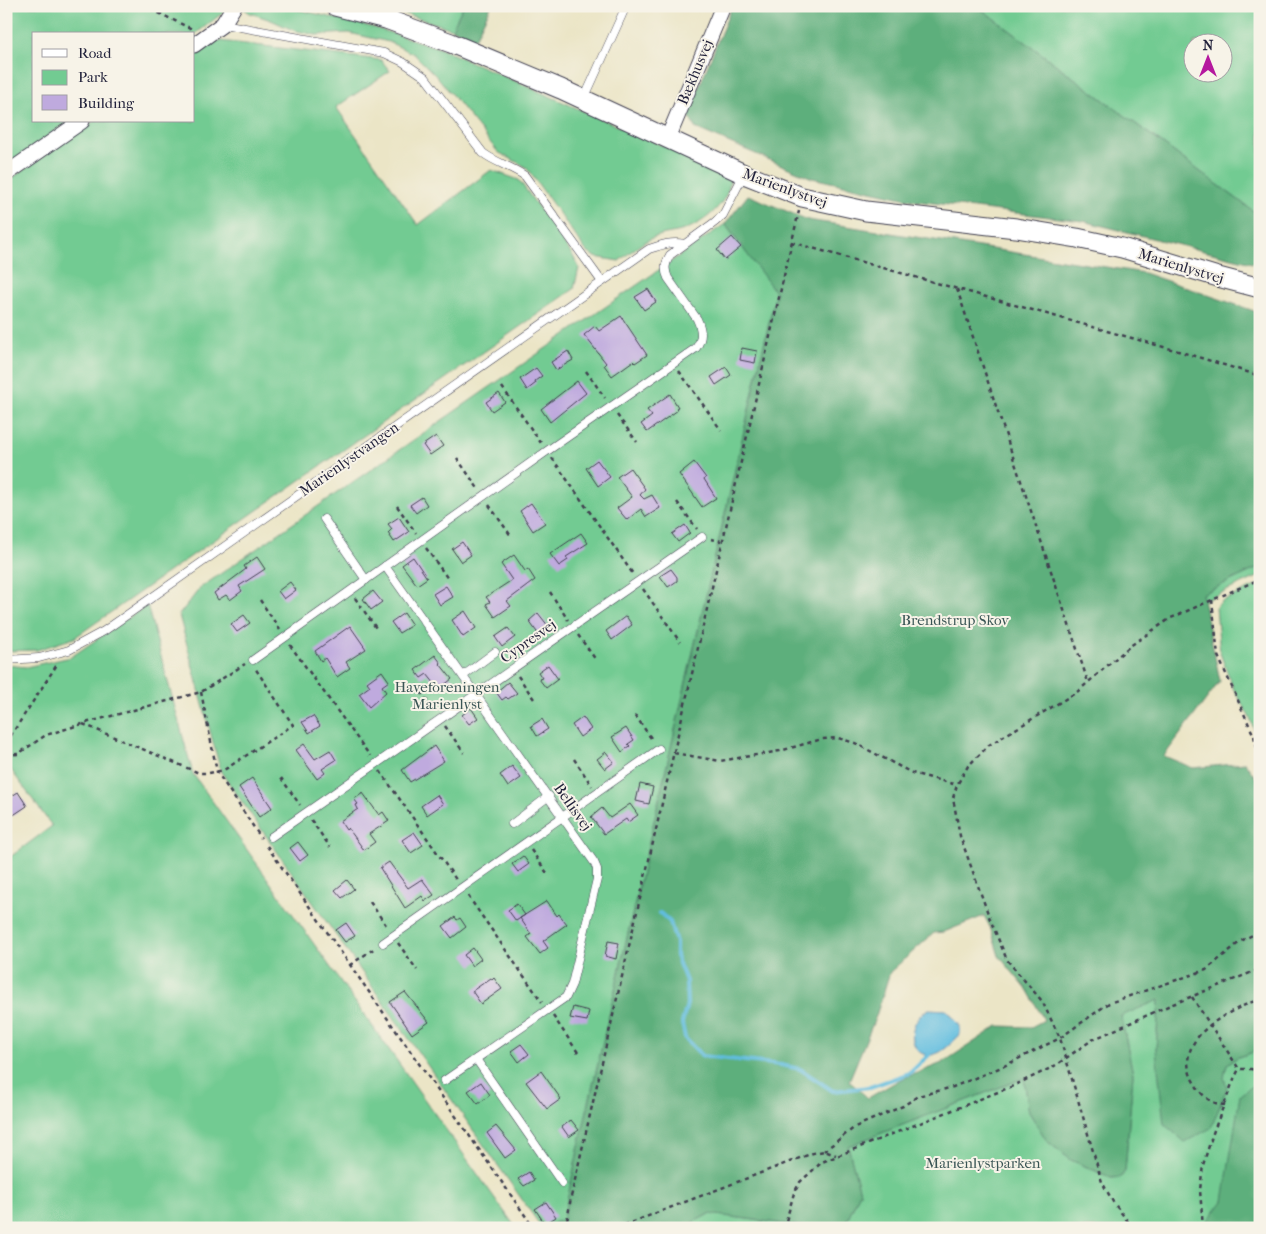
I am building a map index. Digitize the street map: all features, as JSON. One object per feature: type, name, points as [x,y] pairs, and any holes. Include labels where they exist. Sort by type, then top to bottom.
[{"type":"street","points":[[195,44],[223,24],[234,6]]},
{"type":"street","name":"Marienlystvej","points":[[335,6],[386,19],[450,43],[584,99],[744,174],[802,197],[866,211],[1016,228],[1077,238],[1122,248],[1260,288]]},
{"type":"street","name":"Bækhusvej","points":[[668,138],[723,6]]},
{"type":"street","points":[[6,174],[81,122]]},
{"type":"lane","points":[[584,99],[626,6]]},
{"type":"lane","points":[[223,24],[384,53],[403,62],[425,77],[483,154],[494,162],[503,163],[525,176],[602,282]]},
{"type":"lane","points":[[253,660],[547,451],[696,348],[702,334],[697,319],[668,278],[665,270],[666,263],[670,255],[723,215],[744,174]]},
{"type":"lane","name":"Marienlystvangen","points":[[6,660],[39,658],[69,650],[104,631],[649,249],[677,242],[684,244]]},
{"type":"lane","points":[[324,519],[366,580]]},
{"type":"lane","name":"Cypresvej","points":[[271,837],[702,536]]},
{"type":"lane","name":"Bellisvej","points":[[385,566],[549,796],[597,869],[597,879],[570,991],[566,997],[444,1081]]},
{"type":"lane","points":[[463,676],[495,652]]},
{"type":"lane","points":[[383,943],[659,749]]},
{"type":"lane","points":[[512,824],[549,796]]},
{"type":"lane","points":[[476,1059],[562,1183]]},
{"type":"path","points":[[144,6],[207,36]]},
{"type":"path","points":[[566,1228],[571,1197],[802,197]]},
{"type":"path","points":[[792,242],[1260,376]]},
{"type":"path","points":[[957,289],[1088,682]]},
{"type":"path","points":[[674,364],[721,430]]},
{"type":"path","points":[[502,387],[680,642]]},
{"type":"path","points":[[678,502],[702,536]]},
{"type":"path","points":[[1133,1228],[1113,1202],[1102,1182],[1060,1038],[1042,1001],[1007,960],[960,836],[953,798],[957,785],[968,766],[988,745],[1077,692],[1130,646],[1171,618],[1260,579]]},
{"type":"path","points":[[1256,581],[1260,598]]},
{"type":"path","points":[[350,591],[376,628]]},
{"type":"path","points":[[260,600],[579,1054]]},
{"type":"path","points":[[1212,600],[1218,656],[1254,736],[1260,759]]},
{"type":"path","points":[[6,743],[59,662],[57,653]]},
{"type":"path","points":[[6,755],[18,754],[46,735],[82,724],[201,692],[251,661],[293,725],[224,770],[199,773],[82,724]]},
{"type":"path","points":[[512,669],[536,702]]},
{"type":"path","points":[[201,692],[217,772],[531,1224]]},
{"type":"path","points":[[635,716],[659,749]]},
{"type":"path","points":[[673,753],[720,761],[780,751],[822,739],[838,738],[854,743],[912,773],[957,785]]},
{"type":"path","points":[[574,759],[598,793]]},
{"type":"path","points":[[526,843],[549,876]]},
{"type":"path","points":[[824,1151],[855,1127],[903,1106],[918,1096],[953,1086],[1004,1066],[1060,1038],[1109,1003],[1206,970],[1241,941],[1260,931]]},
{"type":"path","points":[[350,965],[383,943]]},
{"type":"path","points":[[784,1228],[794,1194],[800,1182],[822,1162],[978,1101],[1041,1073],[1092,1040],[1260,969]]},
{"type":"path","points":[[1192,997],[1239,1069]]},
{"type":"path","points":[[1225,1105],[1215,1104],[1207,1099],[1193,1081],[1189,1070],[1191,1049],[1194,1042],[1209,1024],[1245,1004],[1260,999]]},
{"type":"path","points":[[1251,1068],[1260,1072]]},
{"type":"path","points":[[1239,1069],[1260,1068]]},
{"type":"path","points":[[1203,1228],[1200,1190],[1203,1166],[1213,1133],[1239,1069]]},
{"type":"path","points":[[617,1228],[813,1153],[824,1151],[838,1155]]},
{"type":"green space","points":[[6,6],[225,6],[224,12],[195,34],[195,32],[32,32],[32,122],[69,122],[6,166]]},
{"type":"green space","points":[[245,6],[283,6],[372,27],[439,48],[714,168],[730,178],[726,195],[715,210],[700,222],[681,231],[648,240],[619,261],[595,257],[587,252],[526,167],[498,152],[440,80],[414,54],[389,42],[349,33],[316,35],[293,30],[250,13],[243,8]]},
{"type":"green space","points":[[381,6],[463,6],[452,29]]},
{"type":"green space","points":[[463,6],[491,6],[475,39],[452,29]]},
{"type":"green space","points":[[732,6],[977,6],[1260,216],[1260,265],[1083,221],[916,201],[812,178],[695,128],[688,114]]},
{"type":"green space","points":[[977,6],[1260,6],[1260,216]]},
{"type":"green space","points":[[212,40],[381,60],[390,71],[336,107],[418,225],[491,170],[519,180],[573,256],[579,268],[574,289],[74,638],[37,650],[6,651],[6,182],[93,122],[195,122],[195,51]]},
{"type":"green space","name":"Brendstrup Skov","points":[[748,195],[808,220],[1144,273],[1260,313],[1260,567],[1202,594],[1220,681],[1164,756],[1193,768],[1245,763],[1260,783],[1260,1050],[1238,1057],[1227,1064],[1224,1077],[1227,1088],[1211,1128],[1185,1142],[1164,1124],[1156,1050],[1159,1000],[1121,1016],[1133,1074],[1125,1171],[1121,1177],[1112,1178],[1071,1160],[1047,1141],[1029,1112],[1024,1078],[848,1146],[860,1192],[846,1222],[829,1228],[816,1228],[709,1214],[682,1228],[542,1228],[563,1219],[776,293],[725,224]],"holes":[[[984,916],[990,927],[999,956],[1028,991],[1044,1020],[1031,1027],[998,1026],[942,1063],[899,1080],[868,1098],[849,1081],[876,1016],[890,972],[934,933],[944,932]]]},
{"type":"green space","name":"Haveforeningen Marienlyst","points":[[725,224],[776,292],[563,1219],[542,1228],[221,772],[179,615],[200,588]]},
{"type":"green space","points":[[1260,567],[1260,576],[1203,601],[1202,594]]},
{"type":"green space","points":[[1260,584],[1260,746],[1250,718],[1233,688],[1220,653],[1216,607],[1222,601]]},
{"type":"green space","points":[[147,605],[193,774],[516,1228],[6,1228],[6,860],[52,826],[6,763],[6,665],[26,667],[71,657]]},
{"type":"green space","name":"Marienlystparken","points":[[1159,999],[1156,1050],[1224,1077],[1227,1064],[1238,1057],[1260,1050],[1260,1228],[829,1228],[846,1222],[860,1192],[848,1146],[1024,1078],[1029,1112],[1047,1141],[1071,1160],[1111,1178],[1121,1177],[1125,1171],[1133,1074],[1121,1016]]},
{"type":"green space","points":[[1260,1080],[1260,1228],[1202,1228],[1223,1201],[1240,1095]]},
{"type":"green space","points":[[709,1214],[816,1228],[682,1228]]},
{"type":"water","points":[[929,1009],[946,1010],[949,1012],[960,1026],[960,1035],[942,1051],[927,1055],[915,1047],[913,1032],[915,1023]]},
{"type":"building","points":[[732,237],[741,247],[725,260],[717,250]]},
{"type":"building","points":[[648,289],[656,302],[644,310],[635,297]]},
{"type":"building","points":[[621,316],[647,355],[635,363],[633,361],[612,376],[604,365],[606,363],[584,335],[595,326],[599,331]]},
{"type":"building","points":[[742,348],[757,351],[755,363],[740,360]]},
{"type":"building","points":[[568,351],[573,360],[556,370],[551,362]]},
{"type":"building","points":[[726,367],[731,375],[716,385],[711,377]]},
{"type":"building","points":[[536,368],[542,376],[527,390],[520,379]]},
{"type":"building","points":[[577,381],[586,393],[550,422],[541,409]]},
{"type":"building","points":[[499,393],[505,402],[492,411],[486,402]]},
{"type":"building","points":[[670,394],[678,410],[647,432],[641,424],[652,416],[647,410]]},
{"type":"building","points":[[436,436],[443,446],[430,455],[423,445]]},
{"type":"building","points":[[597,460],[610,477],[598,486],[586,468]]},
{"type":"building","points":[[694,462],[706,478],[704,479],[716,498],[702,507],[679,474]]},
{"type":"building","points":[[630,468],[645,489],[640,495],[644,499],[652,495],[660,508],[646,517],[641,509],[627,520],[617,508],[632,497],[617,477]]},
{"type":"building","points":[[422,497],[427,505],[416,513],[410,505]]},
{"type":"building","points":[[531,503],[545,523],[533,531],[520,511]]},
{"type":"building","points":[[399,517],[409,532],[394,542],[388,533],[392,529],[388,524]]},
{"type":"building","points":[[685,525],[690,533],[678,542],[672,534]]},
{"type":"building","points":[[581,533],[588,543],[566,557],[568,560],[559,566],[550,554]]},
{"type":"building","points":[[462,542],[471,555],[461,562],[452,549]]},
{"type":"building","points":[[514,555],[525,571],[528,569],[535,580],[507,601],[511,606],[495,617],[486,604],[490,602],[486,597],[512,580],[501,564]]},
{"type":"building","points":[[257,557],[265,569],[239,586],[242,591],[230,600],[226,595],[218,600],[214,593],[246,569],[244,566]]},
{"type":"building","points":[[413,557],[427,578],[417,585],[402,565]]},
{"type":"building","points":[[671,569],[677,577],[677,581],[668,587],[660,576]]},
{"type":"building","points":[[290,582],[296,590],[284,599],[278,591]]},
{"type":"building","points":[[446,586],[453,597],[440,605],[433,594]]},
{"type":"building","points":[[373,591],[382,602],[371,610],[363,599]]},
{"type":"building","points":[[465,611],[476,628],[463,637],[452,620]]},
{"type":"building","points":[[404,613],[412,625],[399,633],[391,622]]},
{"type":"building","points":[[538,613],[549,627],[539,635],[529,621]]},
{"type":"building","points":[[244,615],[250,623],[237,632],[231,624]]},
{"type":"building","points":[[626,616],[632,625],[612,640],[606,631]]},
{"type":"building","points":[[350,626],[366,649],[346,662],[350,668],[337,677],[325,658],[321,661],[315,651]]},
{"type":"building","points":[[508,628],[515,637],[502,647],[495,637]]},
{"type":"building","points":[[435,655],[452,679],[439,689],[427,674],[421,678],[415,670]]},
{"type":"building","points":[[548,665],[558,679],[546,688],[539,679],[542,678],[538,672]]},
{"type":"building","points":[[382,671],[389,681],[382,686],[386,692],[369,707],[359,694],[370,686],[367,682]]},
{"type":"building","points":[[508,682],[517,693],[508,699],[506,697],[502,700],[496,692]]},
{"type":"building","points":[[471,708],[478,718],[469,724],[462,715]]},
{"type":"building","points":[[313,716],[320,726],[309,733],[302,722]]},
{"type":"building","points":[[583,717],[591,729],[580,737],[572,725]]},
{"type":"building","points":[[542,719],[548,729],[537,736],[531,726]]},
{"type":"building","points":[[626,728],[634,740],[622,752],[612,737]]},
{"type":"building","points":[[304,744],[315,759],[330,750],[336,760],[322,769],[325,773],[317,779],[296,750]]},
{"type":"building","points":[[434,746],[444,761],[410,782],[402,770]]},
{"type":"building","points":[[606,752],[614,762],[605,769],[597,759]]},
{"type":"building","points":[[512,766],[521,778],[508,787],[500,775]]},
{"type":"building","points":[[252,778],[272,808],[259,817],[239,787]]},
{"type":"building","points":[[640,784],[653,787],[649,804],[636,801]]},
{"type":"building","points":[[18,792],[27,806],[12,816],[6,808],[6,800]]},
{"type":"building","points":[[363,793],[379,815],[383,812],[389,821],[369,834],[375,842],[364,850],[348,828],[346,830],[340,821],[358,809],[356,805],[358,804],[354,799]]},
{"type":"building","points":[[437,795],[443,804],[427,815],[421,806]]},
{"type":"building","points":[[630,804],[638,815],[628,822],[626,819],[604,834],[591,817],[602,808],[610,818]]},
{"type":"building","points":[[414,832],[423,845],[411,853],[402,840]]},
{"type":"building","points":[[298,842],[308,855],[300,861],[290,848]]},
{"type":"building","points":[[523,856],[529,864],[518,872],[512,864]]},
{"type":"building","points":[[389,862],[408,888],[422,879],[434,895],[425,901],[422,896],[405,908],[380,868]]},
{"type":"building","points":[[347,880],[354,889],[342,898],[335,890]]},
{"type":"building","points":[[547,901],[557,916],[559,914],[567,924],[543,941],[548,948],[540,954],[527,937],[531,934],[520,918]]},
{"type":"building","points":[[517,904],[525,915],[516,921],[508,910]]},
{"type":"building","points":[[455,917],[457,920],[460,918],[466,927],[452,938],[443,926]]},
{"type":"building","points":[[346,923],[355,936],[345,942],[336,930]]},
{"type":"building","points":[[608,941],[619,943],[616,959],[605,956]]},
{"type":"building","points":[[473,948],[481,959],[472,966],[464,955]]},
{"type":"building","points":[[491,978],[492,980],[494,978],[502,989],[481,1004],[472,991]]},
{"type":"building","points":[[405,992],[429,1022],[412,1034],[390,1002]]},
{"type":"building","points":[[573,1007],[589,1011],[587,1021],[570,1018]]},
{"type":"building","points":[[521,1044],[529,1054],[519,1062],[511,1051]]},
{"type":"building","points":[[541,1071],[561,1099],[547,1109],[526,1082]]},
{"type":"building","points":[[481,1082],[490,1095],[478,1104],[468,1091]]},
{"type":"building","points":[[571,1120],[579,1130],[569,1137],[562,1127]]},
{"type":"building","points":[[496,1126],[516,1150],[505,1158],[487,1133]]},
{"type":"building","points":[[529,1172],[534,1180],[524,1186],[518,1179]]},
{"type":"building","points":[[546,1202],[556,1217],[545,1224],[535,1209]]},
{"type":"waterway","points":[[660,913],[670,922],[676,942],[676,956],[686,981],[687,1004],[682,1023],[685,1038],[702,1056],[800,1069],[833,1091],[870,1087],[910,1073],[929,1055]]}]
